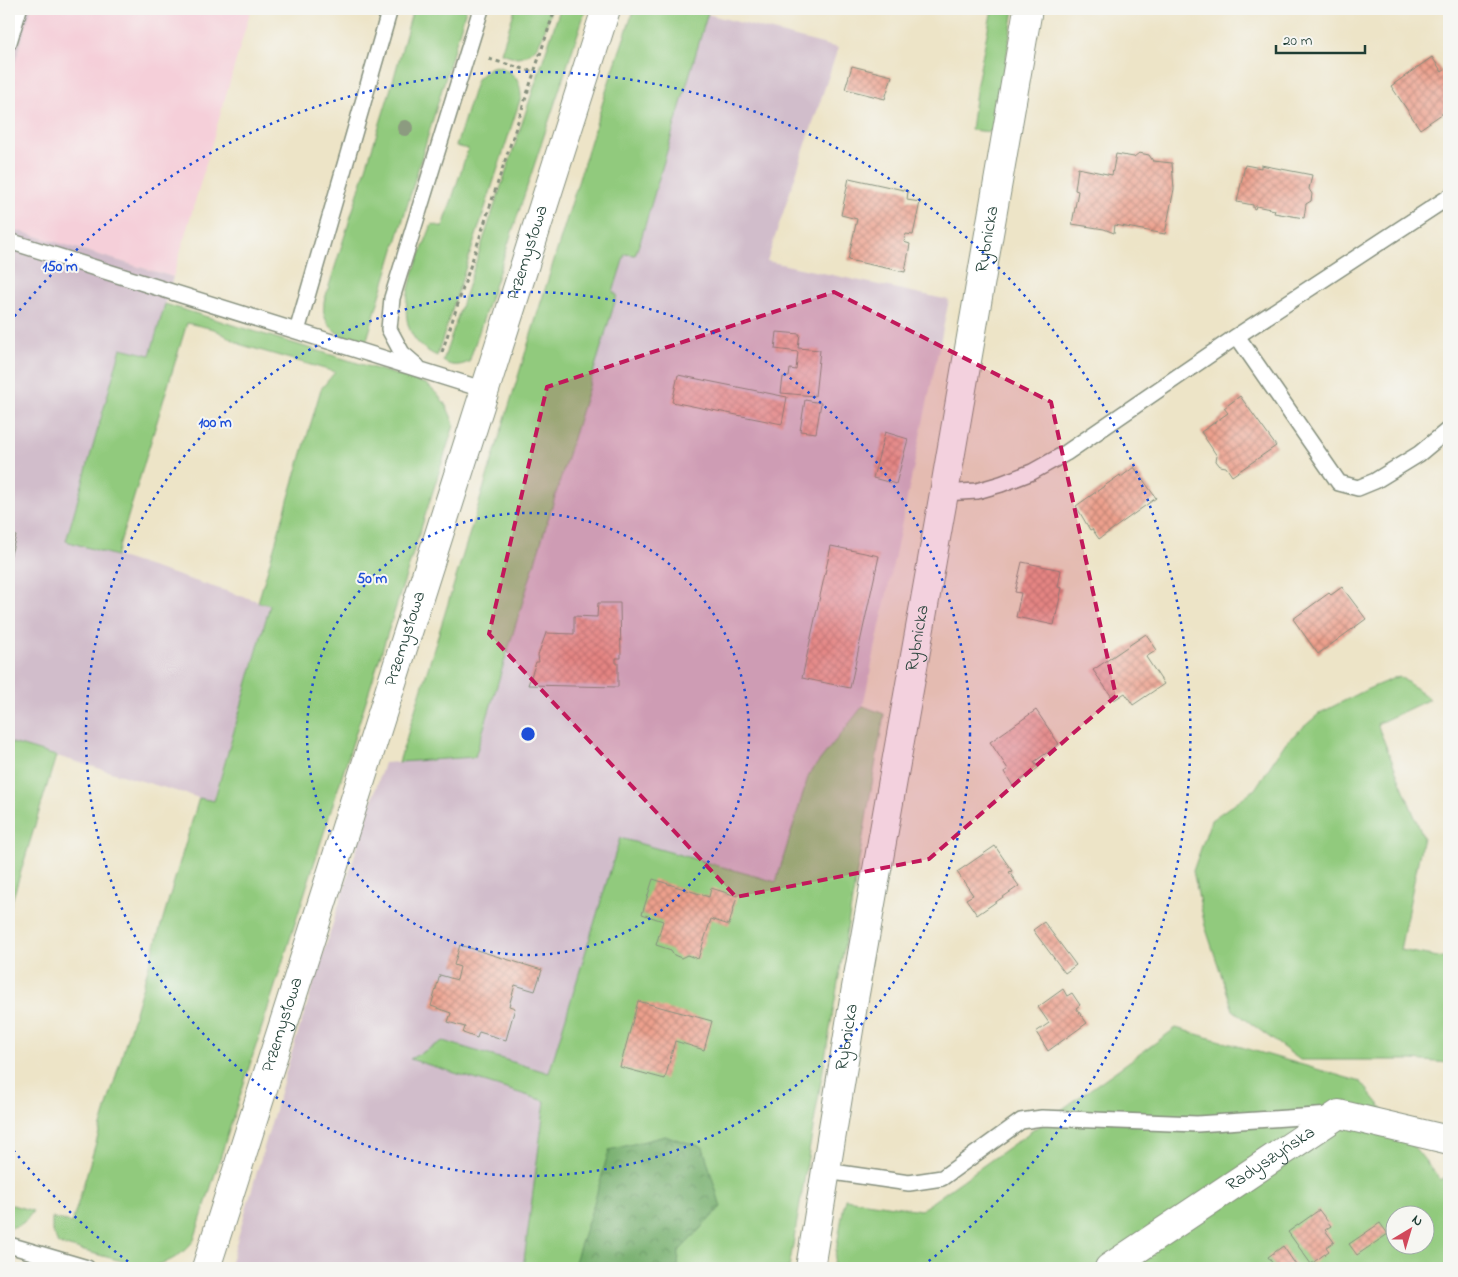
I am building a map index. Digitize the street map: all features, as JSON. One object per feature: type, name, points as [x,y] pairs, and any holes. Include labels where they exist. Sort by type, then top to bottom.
[{"type":"street","name":"Przemysłowa","points":[[206,1268],[606,9]]},
{"type":"street","name":"Rybnicka","points":[[810,1268],[855,990],[1028,9]]},
{"type":"street","points":[[1340,1114],[1449,1140]]},
{"type":"street","name":"Radyszyńska","points":[[1109,1268],[1340,1114]]},
{"type":"lane","points":[[9,42],[19,9]]},
{"type":"lane","points":[[297,331],[390,9]]},
{"type":"lane","points":[[428,373],[402,353],[389,328],[392,298],[481,9]]},
{"type":"lane","points":[[944,493],[977,491],[1001,484],[1032,472],[1066,453],[1237,336],[1449,196]]},
{"type":"lane","points":[[9,241],[485,390]]},
{"type":"lane","points":[[1237,336],[1339,484],[1358,488],[1375,481],[1419,454],[1449,429]]},
{"type":"lane","points":[[826,1171],[909,1183],[942,1178],[1021,1120],[1042,1118],[1197,1124],[1340,1114]]},
{"type":"lane","points":[[9,1245],[87,1268]]},
{"type":"path","points":[[428,373],[555,9]]},
{"type":"path","points":[[467,52],[534,72]]},
{"type":"highlighted area","points":[[834,292],[1051,402],[1116,696],[929,859],[736,897],[489,634],[547,387]]},
{"type":"shaded area","points":[[9,9],[31,9],[9,83]]},
{"type":"shaded area","points":[[31,9],[251,9],[173,277],[9,228],[9,83]]},
{"type":"shaded area","points":[[707,14],[838,48],[767,261],[949,300],[863,706],[809,774],[776,882],[620,839],[549,1074],[443,1041],[411,1059],[545,1101],[523,1268],[229,1268],[290,1058],[384,763],[475,757],[617,295],[613,292],[625,253],[635,255],[641,239]]},
{"type":"shaded area","points":[[9,228],[173,277],[150,355],[121,348],[66,540],[270,605],[213,802],[9,742]]},
{"type":"green space","points":[[413,9],[466,9],[365,346],[340,335],[330,326],[324,314],[324,302],[391,88]]},
{"type":"green space","points":[[515,9],[551,9],[544,32],[537,46],[525,55],[513,57],[501,53]]},
{"type":"green space","points":[[560,9],[586,9],[469,362],[452,365],[443,361]]},
{"type":"green space","points":[[634,9],[709,9],[641,239],[635,255],[625,254],[613,292],[617,295],[475,757],[399,762],[609,82]]},
{"type":"green space","points":[[992,9],[1014,9],[996,125],[991,132],[971,130],[977,83]]},
{"type":"green space","points":[[496,66],[515,77],[521,91],[521,97],[437,356],[420,345],[410,330],[406,314],[408,296],[418,259],[432,224],[443,227],[468,149],[456,146],[477,79],[489,68]]},
{"type":"green space","points":[[165,304],[426,384],[444,402],[454,425],[194,1240],[184,1251],[172,1259],[144,1267],[58,1244],[52,1230],[52,1218],[72,1223],[199,798],[214,801],[270,605],[258,602],[321,389],[335,372],[242,345],[214,329],[187,323],[116,556],[66,541],[121,348],[150,355]]},
{"type":"green space","points":[[1399,676],[1430,699],[1377,724],[1423,837],[1400,950],[1449,959],[1449,1063],[1412,1060],[1300,1060],[1233,1010],[1205,926],[1193,871],[1211,820],[1255,789],[1286,742],[1320,713]]},
{"type":"green space","points":[[863,706],[884,714],[789,1268],[523,1268],[545,1101],[410,1059],[443,1041],[549,1073],[620,838],[776,882],[809,774]]},
{"type":"green space","points":[[9,742],[56,756],[9,911]]},
{"type":"green space","points":[[1176,1028],[1361,1082],[1441,1180],[1449,1174],[1449,1268],[833,1268],[845,1199],[921,1210]]},
{"type":"green space","points":[[665,1136],[703,1147],[721,1207],[679,1251],[678,1268],[573,1268],[609,1150]]},
{"type":"green space","points":[[9,1204],[33,1211],[23,1223],[9,1227]]},
{"type":"building","points":[[1432,57],[1442,72],[1449,67],[1449,109],[1420,129],[1391,86]]},
{"type":"building","points":[[852,66],[892,76],[885,99],[845,89]]},
{"type":"building","points":[[1139,153],[1149,155],[1153,161],[1172,163],[1174,189],[1165,234],[1115,225],[1114,233],[1104,229],[1072,224],[1078,191],[1075,190],[1078,168],[1112,175],[1116,154],[1134,157]]},
{"type":"building","points":[[1245,165],[1261,168],[1261,165],[1312,175],[1309,189],[1312,194],[1311,201],[1306,204],[1304,218],[1274,213],[1275,210],[1256,206],[1255,209],[1253,205],[1237,202]]},
{"type":"building","points":[[849,178],[908,191],[907,200],[920,202],[913,235],[906,234],[904,242],[910,244],[905,272],[848,260],[857,219],[841,215]]},
{"type":"building","points":[[777,332],[800,334],[798,348],[820,350],[815,396],[781,393],[783,377],[789,377],[790,369],[796,370],[798,352],[775,349]]},
{"type":"building","points":[[678,375],[787,397],[782,424],[672,402]]},
{"type":"building","points":[[1240,396],[1276,446],[1232,476],[1226,467],[1220,466],[1216,461],[1217,456],[1201,432],[1228,413],[1224,408]]},
{"type":"building","points":[[805,400],[821,403],[816,433],[800,431]]},
{"type":"building","points":[[885,432],[908,439],[896,484],[873,478]]},
{"type":"building","points":[[1134,467],[1156,498],[1099,539],[1092,529],[1090,530],[1076,506]]},
{"type":"building","points":[[9,534],[16,536],[9,561]]},
{"type":"building","points":[[831,546],[879,556],[850,688],[802,678]]},
{"type":"building","points":[[1022,562],[1061,570],[1058,587],[1062,588],[1054,625],[1016,617],[1021,593],[1015,592]]},
{"type":"building","points":[[1342,587],[1366,619],[1318,654],[1293,619],[1329,593],[1331,595]]},
{"type":"building","points":[[598,603],[620,603],[621,658],[616,658],[616,663],[618,663],[618,687],[528,685],[536,662],[539,662],[538,655],[546,633],[574,634],[574,616],[597,617]]},
{"type":"building","points":[[1146,634],[1157,650],[1146,657],[1164,684],[1133,705],[1125,693],[1114,700],[1093,670]]},
{"type":"building","points":[[1036,710],[1059,744],[1034,762],[1038,768],[1013,786],[1004,772],[1008,769],[990,742]]},
{"type":"building","points":[[995,846],[1012,871],[1009,872],[1019,886],[977,915],[966,899],[973,895],[957,872]]},
{"type":"building","points":[[653,879],[709,897],[711,888],[737,896],[729,925],[711,919],[698,959],[687,955],[681,958],[674,955],[671,950],[656,945],[663,921],[642,914]]},
{"type":"building","points":[[1044,922],[1076,965],[1065,973],[1033,930]]},
{"type":"building","points":[[460,945],[542,970],[535,991],[515,985],[509,1006],[515,1008],[506,1040],[479,1032],[477,1038],[463,1033],[465,1027],[448,1022],[451,1013],[431,1006],[440,975],[457,980],[460,967],[454,965]]},
{"type":"building","points":[[1063,989],[1067,996],[1072,993],[1080,1005],[1076,1008],[1087,1023],[1048,1051],[1036,1032],[1049,1023],[1038,1007]]},
{"type":"building","points":[[638,1001],[712,1021],[704,1050],[675,1041],[665,1079],[620,1067]]},
{"type":"building","points":[[1319,1210],[1331,1226],[1325,1230],[1334,1242],[1326,1247],[1329,1251],[1311,1264],[1288,1232]]},
{"type":"building","points":[[1380,1223],[1386,1231],[1386,1235],[1357,1255],[1349,1244]]},
{"type":"building","points":[[1283,1246],[1298,1268],[1276,1268],[1268,1257]]}]
